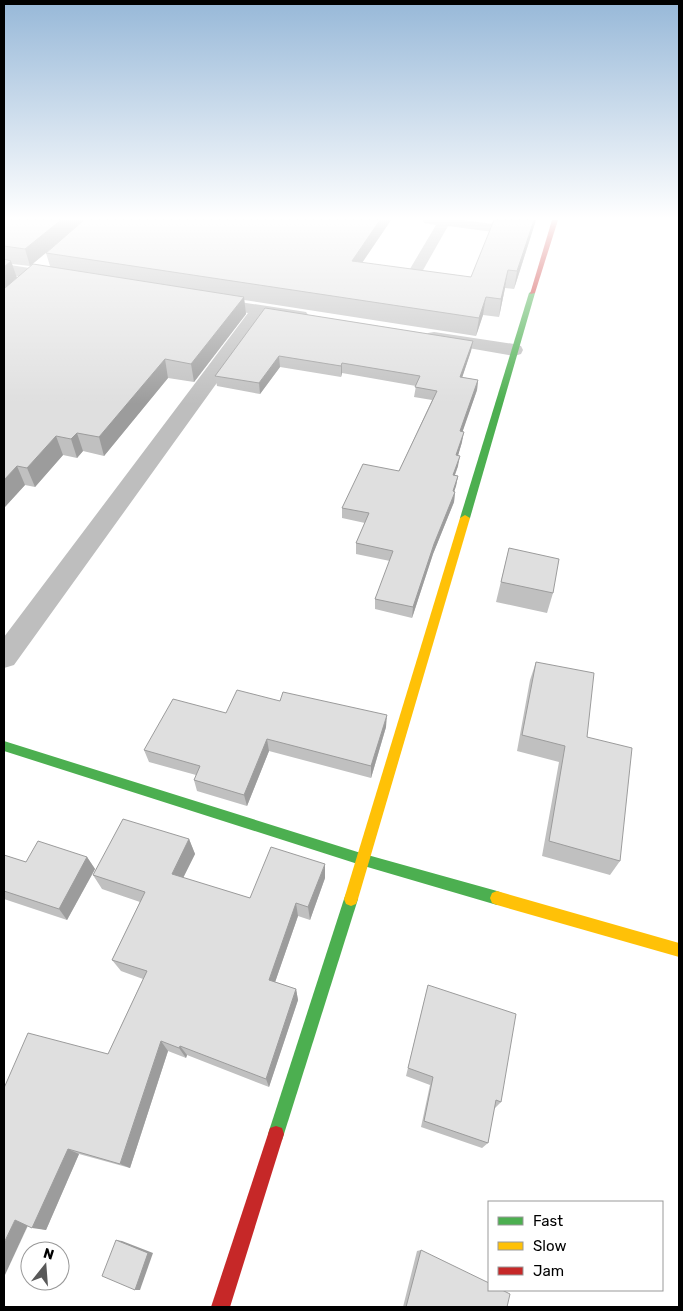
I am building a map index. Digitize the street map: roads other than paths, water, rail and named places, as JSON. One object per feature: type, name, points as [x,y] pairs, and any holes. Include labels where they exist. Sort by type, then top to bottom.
[{"type":"street","points":[[16,290],[26,281]]},
{"type":"street","points":[[220,1307],[364,860],[536,281]]},
{"type":"street","points":[[192,299],[319,319]]},
{"type":"street","points":[[4,657],[260,310]]},
{"type":"street","points":[[417,334],[514,350]]},
{"type":"street","points":[[4,746],[364,860],[679,950]]}]
